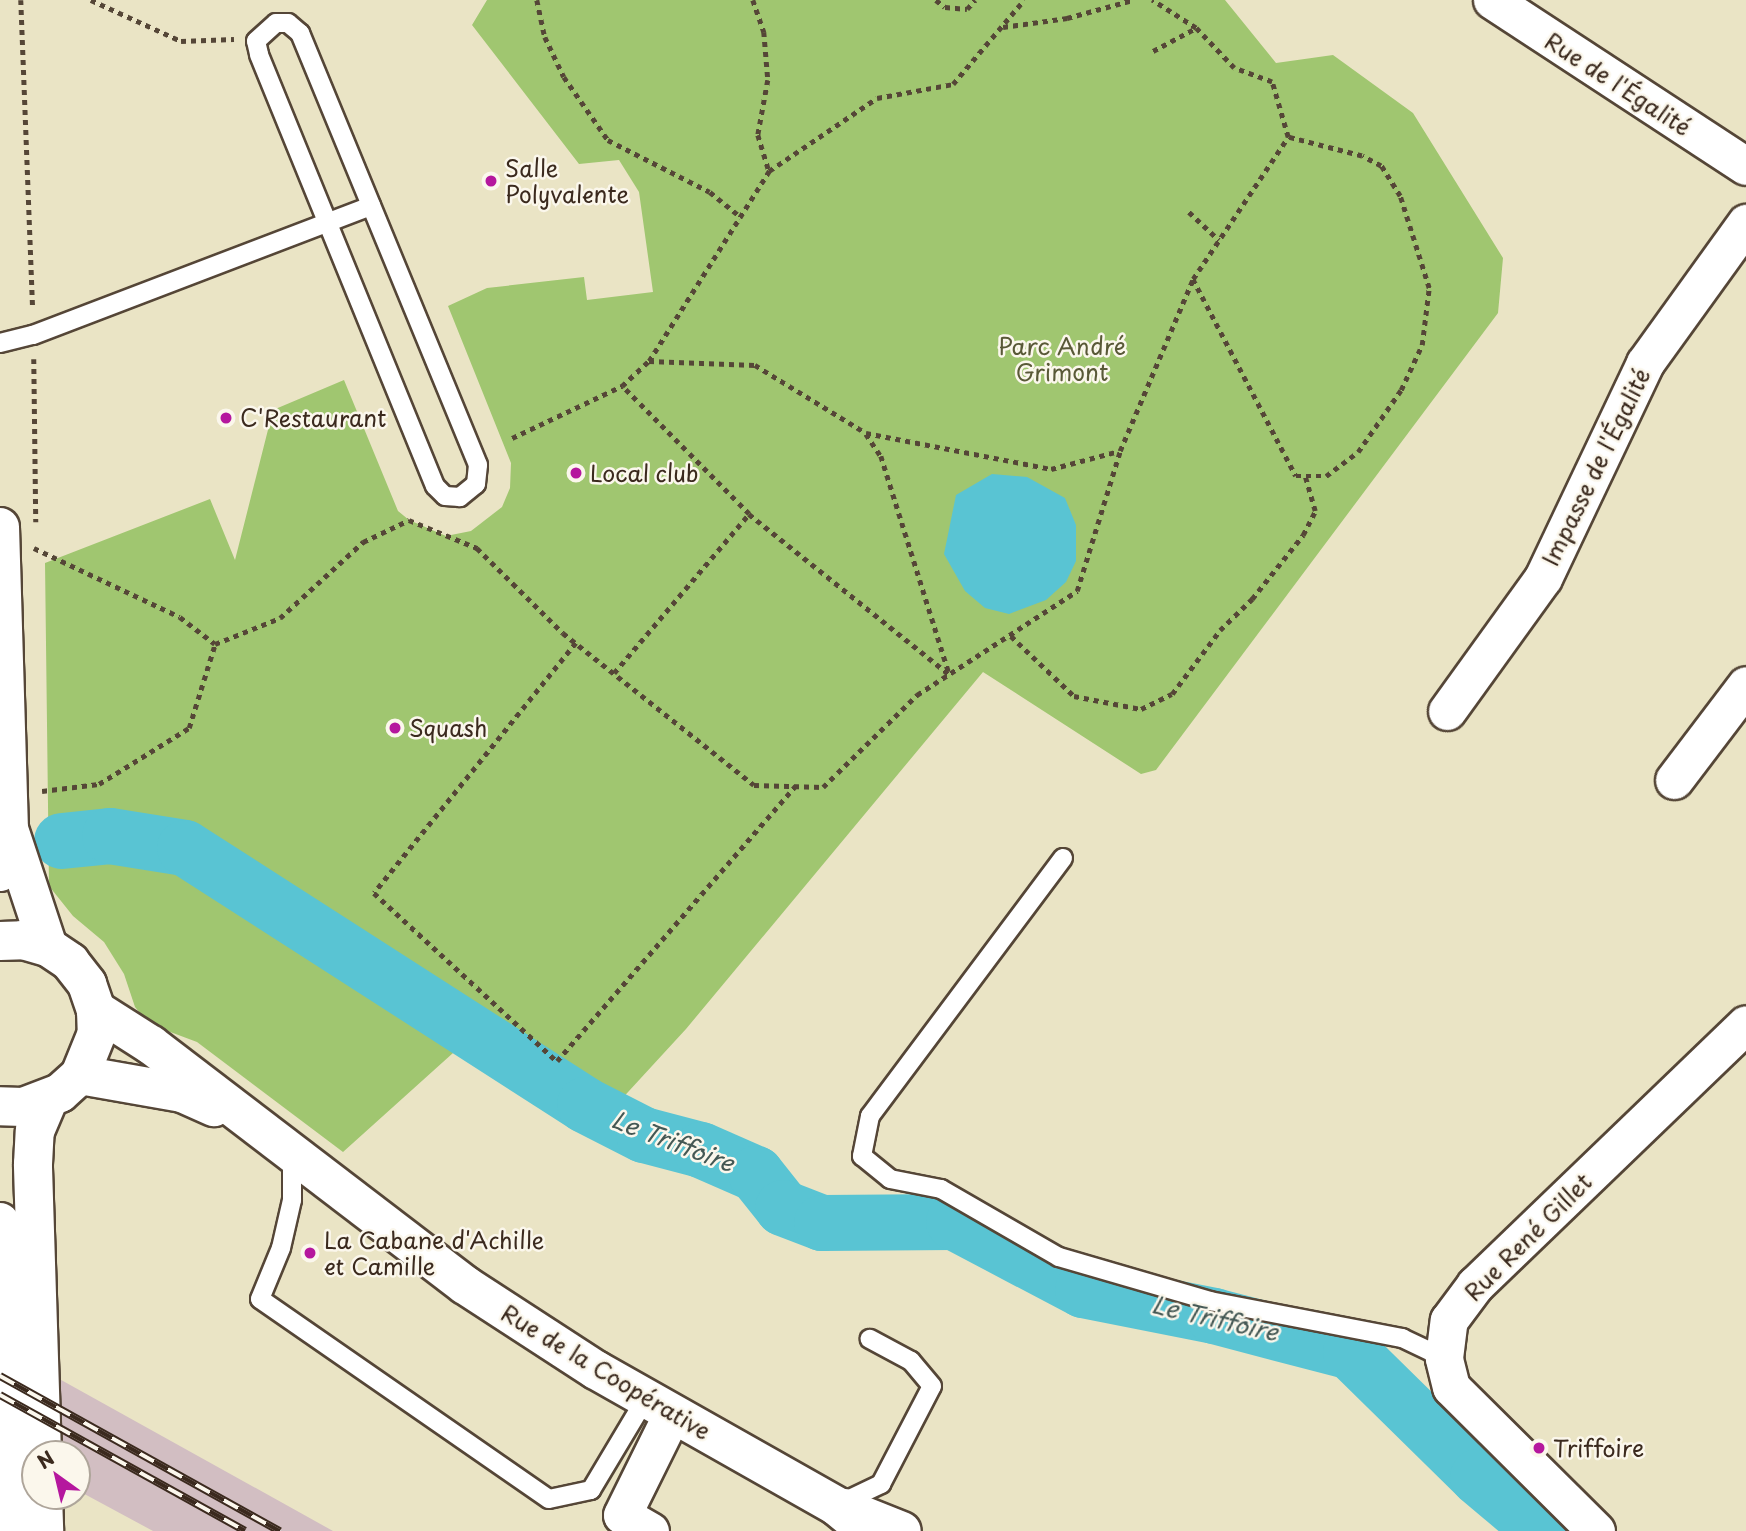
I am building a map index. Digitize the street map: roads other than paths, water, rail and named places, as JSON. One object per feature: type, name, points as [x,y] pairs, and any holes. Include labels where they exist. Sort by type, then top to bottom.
[{"type":"street","name":"Rue de l'Égalité","points":[[1492,0],[1746,166]]},
{"type":"street","name":"Impasse de l'Égalité","points":[[1447,711],[1543,578],[1644,363],[1746,223]]},
{"type":"street","points":[[0,527],[8,812],[0,872]]},
{"type":"street","points":[[1674,780],[1746,685]]},
{"type":"street","points":[[8,812],[48,947]]},
{"type":"street","points":[[0,941],[23,940],[48,947],[70,962],[87,984],[96,1010],[97,1033],[80,1075],[48,1100],[35,1130],[33,1164],[42,1440]]},
{"type":"street","name":"Rue de la Coopérative","points":[[96,1010],[151,1045],[465,1286],[659,1406],[836,1506],[902,1531]]},
{"type":"street","name":"Rue René Gillet","points":[[1596,1531],[1472,1413],[1451,1387],[1444,1358],[1450,1321],[1475,1285],[1746,1024]]},
{"type":"street","name":"Rue de la Coopérative","points":[[80,1075],[182,1093],[251,1124]]},
{"type":"street","points":[[0,1106],[48,1100]]},
{"type":"street","points":[[0,1222],[9,1531]]},
{"type":"street","points":[[629,1526],[659,1406]]},
{"type":"street","name":"Rue de la Coopérative","points":[[836,1506],[867,1531]]},
{"type":"street","points":[[43,1510],[44,1531]]},
{"type":"lane","points":[[276,23],[288,23],[300,33],[371,206],[478,465],[476,484],[460,497],[445,496],[435,486],[256,41],[276,23]]},
{"type":"lane","points":[[0,343],[33,335],[371,206]]},
{"type":"lane","points":[[1063,858],[870,1116],[862,1156],[890,1179],[941,1189],[1059,1257],[1210,1301],[1402,1338],[1444,1358]]},
{"type":"lane","points":[[292,1155],[289,1212],[281,1248],[260,1299],[538,1492],[550,1499],[590,1490],[659,1406]]},
{"type":"lane","points":[[836,1506],[881,1483],[932,1386],[911,1362],[870,1339]]},
{"type":"water","points":[[992,474],[1027,477],[1065,498],[1076,525],[1076,561],[1066,582],[1046,600],[1009,614],[985,608],[965,591],[944,554],[956,495]]},
{"type":"waterway","name":"Le Triffoire","points":[[62,841],[110,836],[185,848],[585,1105],[644,1135],[701,1150],[756,1174],[783,1208],[822,1223],[954,1222],[1083,1290],[1214,1316],[1351,1352],[1478,1477],[1542,1531]]},
{"type":"railway","points":[[0,1376],[280,1531]]},
{"type":"railway","points":[[0,1395],[245,1531]]},
{"type":"place","name":"Salle Polyvalente","points":[[491,181]]},
{"type":"place","name":"C'Restaurant","points":[[226,418]]},
{"type":"place","name":"Local club","points":[[576,473]]},
{"type":"place","name":"Squash","points":[[395,728]]},
{"type":"place","name":"La Cabane d'Achille et Camille","points":[[310,1253]]},
{"type":"place","name":"Triffoire","points":[[1539,1448]]},
{"type":"park label","name":"Parc André Grimont","points":[[1062,359]]}]
